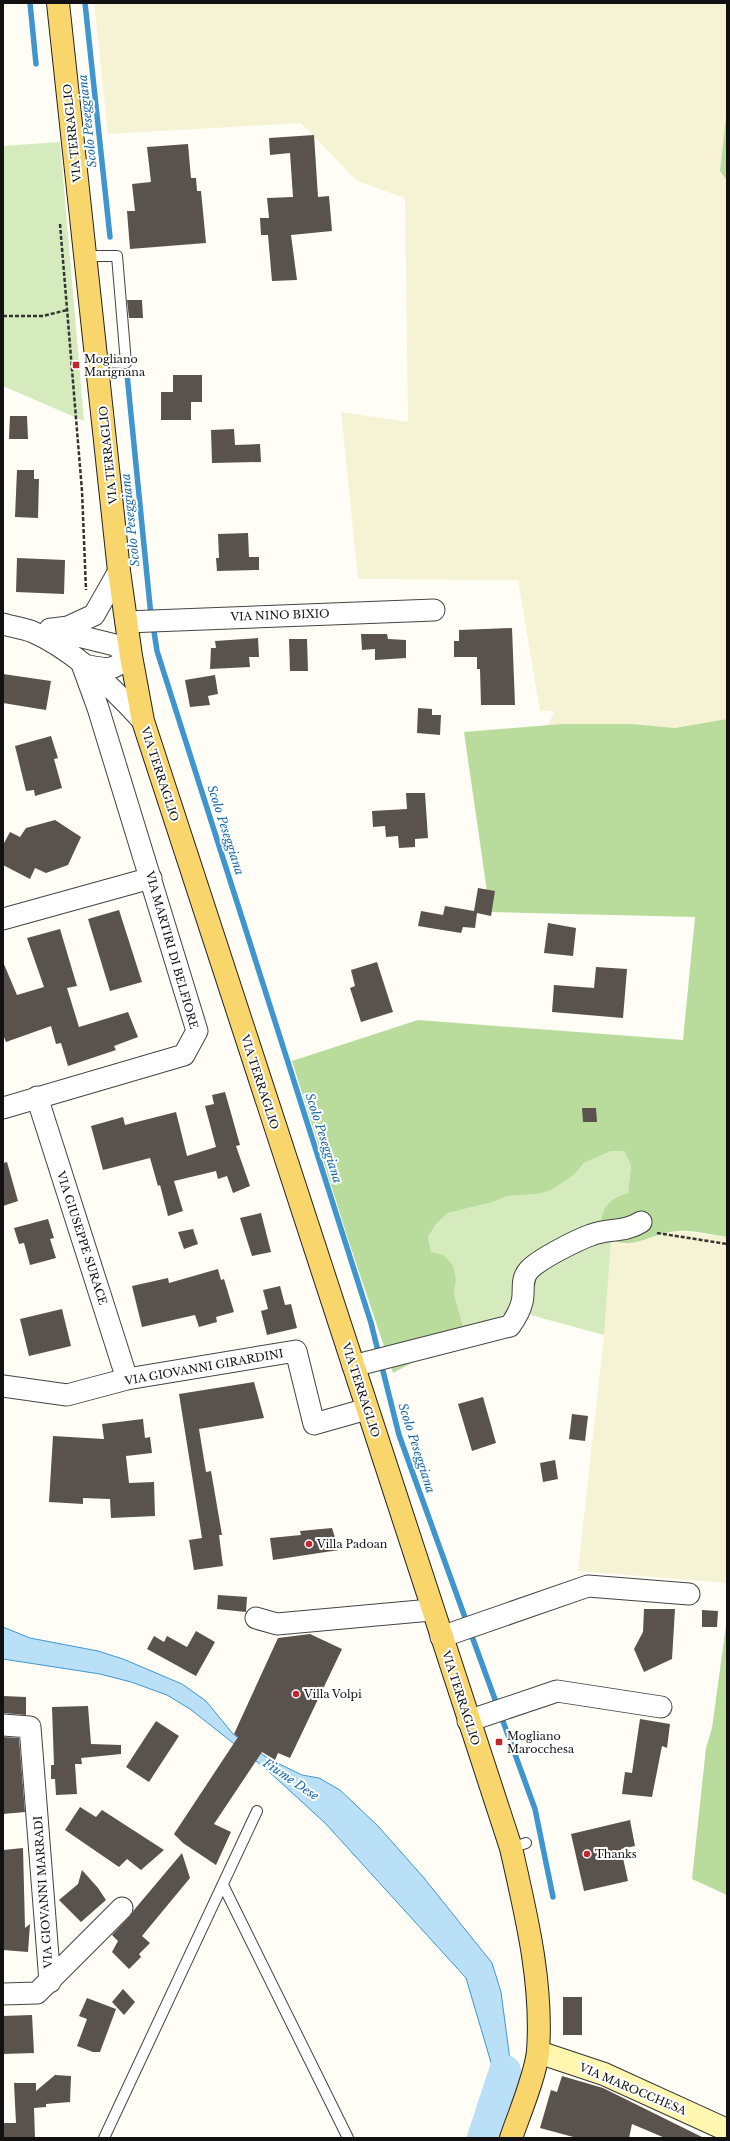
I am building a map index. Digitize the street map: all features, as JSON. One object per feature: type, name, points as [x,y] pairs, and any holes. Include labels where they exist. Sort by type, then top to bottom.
[{"type":"main road","name":"VIA TERRAGLIO","points":[[58,3],[98,362],[119,572],[143,621],[131,656],[143,721],[371,1362],[358,1412],[431,1610],[468,1721],[518,1846],[537,1991],[538,2052],[511,2138]]},
{"type":"street","points":[[41,631],[68,627],[94,615],[119,572]]},
{"type":"street","name":"VIA NINO BIXIO","points":[[143,621],[434,610]]},
{"type":"street","points":[[3,624],[115,645],[131,656],[114,669],[103,669],[82,664]]},
{"type":"street","points":[[41,631],[112,688],[143,721]]},
{"type":"street","name":"VIA MARTIRI DI BELFIORE","points":[[3,1108],[184,1055],[197,1031],[98,708],[82,664]]},
{"type":"street","points":[[3,919],[151,878]]},
{"type":"street","name":"VIA GIUSEPPE SURACE","points":[[37,1097],[127,1379]]},
{"type":"street","points":[[371,1362],[510,1326],[518,1314],[523,1300],[522,1284],[529,1270],[548,1257],[591,1234],[636,1225]]},
{"type":"street","name":"VIA GIOVANNI GIRARDINI","points":[[3,1386],[67,1395],[127,1379],[296,1351],[314,1424],[358,1412]]},
{"type":"street","points":[[440,1637],[588,1586],[689,1594]]},
{"type":"street","points":[[256,1618],[277,1624],[431,1610]]},
{"type":"street","points":[[468,1721],[557,1691],[662,1707]]},
{"type":"street","name":"VIA GIOVANNI MARRADI","points":[[3,1725],[30,1727],[50,1982]]},
{"type":"street","name":"VIA GIOVANNI MARRADI","points":[[50,1982],[122,1908]]},
{"type":"street","points":[[3,1994],[37,1994],[50,1982]]},
{"type":"street","name":"VIA MAROCCHESA","points":[[538,2052],[604,2074],[727,2130]]},
{"type":"lane","points":[[86,256],[118,256],[126,363],[98,362]]},
{"type":"lane","points":[[104,2138],[257,1811]]},
{"type":"lane","points":[[223,1885],[348,2138]]},
{"type":"path","points":[[60,223],[82,491],[86,596],[89,617]]},
{"type":"path","points":[[3,316],[42,316],[91,303]]},
{"type":"path","points":[[636,1225],[727,1244]]},
{"type":"shaded area","points":[[94,3],[727,3],[727,107],[720,171],[727,181],[727,719],[675,728],[632,724],[562,724],[548,727],[554,711],[540,711],[518,580],[358,579],[341,412],[408,422],[405,198],[357,181],[301,123],[108,134]]},
{"type":"shaded area","points":[[680,1231],[727,1237],[727,1583],[578,1571],[604,1335],[611,1242],[625,1244],[638,1242],[666,1233]]},
{"type":"green space","points":[[727,107],[727,181],[720,171]]},
{"type":"green space","points":[[60,142],[84,421],[3,386],[3,146]]},
{"type":"green space","points":[[727,719],[727,1237],[678,1231],[666,1233],[638,1242],[621,1243],[599,1234],[601,1219],[605,1208],[613,1199],[628,1193],[631,1165],[624,1151],[611,1151],[584,1163],[575,1174],[551,1190],[537,1194],[507,1196],[493,1202],[448,1213],[436,1224],[428,1237],[431,1252],[444,1255],[453,1266],[456,1280],[454,1294],[465,1334],[393,1373],[348,1239],[292,1061],[418,1020],[683,1040],[695,917],[490,912],[464,732],[562,724],[632,724],[675,728]]},
{"type":"green space","points":[[611,1151],[624,1151],[631,1165],[628,1193],[613,1199],[605,1208],[601,1219],[599,1234],[611,1242],[604,1335],[512,1310],[465,1334],[454,1294],[456,1280],[444,1255],[431,1252],[428,1237],[436,1224],[448,1213],[493,1202],[507,1196],[537,1194],[575,1174],[584,1163]]},
{"type":"green space","points":[[727,1618],[727,1895],[692,1879],[706,1748],[712,1728]]},
{"type":"water","points":[[3,1627],[30,1638],[98,1651],[123,1659],[182,1684],[206,1701],[233,1734],[269,1759],[302,1775],[319,1778],[340,1790],[378,1826],[424,1878],[492,1963],[501,1992],[512,2075],[499,2118],[495,2076],[466,1978],[325,1823],[266,1769],[190,1709],[167,1695],[131,1682],[100,1674],[3,1659]]},
{"type":"building","points":[[314,135],[318,197],[329,196],[332,231],[291,235],[297,280],[272,281],[268,235],[261,235],[260,218],[269,218],[267,198],[293,197],[290,153],[270,155],[269,138]]},
{"type":"building","points":[[188,144],[191,178],[196,178],[197,191],[201,191],[206,243],[130,249],[127,211],[135,211],[132,184],[151,182],[147,147]]},
{"type":"building","points":[[127,300],[142,300],[143,318],[129,318]]},
{"type":"building","points":[[173,375],[202,375],[202,402],[191,402],[191,420],[161,420],[161,392],[173,392]]},
{"type":"building","points":[[10,416],[27,416],[28,439],[9,439]]},
{"type":"building","points":[[234,429],[235,445],[260,444],[261,462],[212,463],[211,430]]},
{"type":"building","points":[[17,470],[34,470],[34,479],[39,479],[38,518],[15,517]]},
{"type":"building","points":[[248,533],[249,557],[259,557],[259,570],[217,571],[216,558],[219,558],[218,534]]},
{"type":"building","points":[[17,558],[65,560],[64,594],[16,592]]},
{"type":"building","points":[[512,628],[515,705],[481,705],[480,669],[477,669],[477,657],[454,657],[454,641],[459,641],[459,630]]},
{"type":"building","points":[[361,634],[387,634],[388,639],[406,640],[406,658],[375,660],[375,649],[362,650]]},
{"type":"building","points":[[258,638],[259,657],[249,657],[250,667],[210,669],[211,648],[216,648],[215,641]]},
{"type":"building","points":[[289,639],[307,639],[308,671],[290,671]]},
{"type":"building","points":[[3,674],[51,681],[46,710],[3,703]]},
{"type":"building","points":[[215,675],[218,694],[208,696],[210,705],[190,707],[185,680]]},
{"type":"building","points":[[418,708],[432,709],[432,715],[441,715],[440,735],[417,733]]},
{"type":"building","points":[[51,736],[58,758],[54,759],[62,788],[35,796],[34,790],[26,791],[15,746]]},
{"type":"building","points":[[406,793],[425,793],[428,838],[415,839],[415,847],[399,848],[398,836],[386,837],[385,826],[373,827],[372,811],[407,809]]},
{"type":"building","points":[[55,820],[81,837],[68,865],[46,873],[35,868],[30,879],[3,865],[3,845],[10,832],[20,837],[26,828]]},
{"type":"building","points":[[478,888],[495,891],[491,916],[477,913],[475,928],[463,927],[461,933],[418,926],[421,911],[443,915],[445,906],[474,911]]},
{"type":"building","points":[[119,910],[142,982],[110,991],[88,919]]},
{"type":"building","points":[[548,923],[576,928],[573,956],[544,953]]},
{"type":"building","points":[[60,929],[77,986],[67,988],[79,1027],[128,1012],[138,1037],[114,1046],[116,1050],[68,1066],[61,1043],[56,1044],[51,1026],[6,1042],[3,1035],[3,962],[17,995],[44,987],[27,938]]},
{"type":"building","points":[[377,962],[393,1012],[361,1022],[350,988],[355,986],[351,970]]},
{"type":"building","points":[[596,967],[627,969],[623,1018],[552,1012],[554,985],[594,988]]},
{"type":"building","points":[[225,1092],[240,1145],[236,1146],[250,1186],[233,1193],[227,1176],[218,1179],[216,1171],[174,1181],[183,1211],[168,1216],[160,1185],[158,1186],[150,1158],[103,1170],[91,1126],[123,1117],[125,1125],[176,1112],[187,1156],[216,1147],[205,1106],[214,1104],[212,1095]]},
{"type":"building","points":[[582,1108],[596,1108],[597,1122],[583,1122]]},
{"type":"building","points":[[7,1162],[18,1201],[3,1206],[3,1163]]},
{"type":"building","points":[[261,1213],[271,1252],[252,1256],[240,1218]]},
{"type":"building","points":[[48,1219],[54,1238],[50,1239],[56,1258],[30,1265],[24,1243],[19,1244],[14,1228]]},
{"type":"building","points":[[193,1229],[198,1244],[184,1249],[178,1232]]},
{"type":"building","points":[[218,1269],[221,1280],[224,1279],[234,1312],[216,1317],[217,1322],[199,1327],[195,1315],[142,1327],[132,1286],[168,1278],[169,1283]]},
{"type":"building","points":[[280,1286],[285,1305],[291,1304],[297,1328],[267,1335],[261,1311],[268,1309],[263,1290]]},
{"type":"building","points":[[62,1309],[71,1346],[29,1356],[20,1319]]},
{"type":"building","points":[[254,1382],[264,1418],[199,1429],[206,1472],[211,1471],[222,1535],[219,1535],[223,1566],[194,1570],[189,1540],[202,1538],[179,1394]]},
{"type":"building","points":[[483,1397],[496,1443],[472,1451],[458,1404]]},
{"type":"building","points":[[572,1414],[588,1416],[585,1441],[569,1439]]},
{"type":"building","points":[[143,1419],[145,1438],[150,1437],[152,1453],[126,1456],[129,1483],[154,1482],[155,1516],[111,1518],[110,1499],[83,1498],[83,1504],[49,1502],[53,1436],[104,1439],[102,1424]]},
{"type":"building","points":[[555,1460],[558,1479],[543,1482],[540,1463]]},
{"type":"building","name":"Villa Padoan","points":[[332,1528],[339,1550],[273,1560],[270,1538],[301,1535],[300,1531]]},
{"type":"building","points":[[218,1595],[247,1597],[246,1612],[217,1609]]},
{"type":"building","points":[[644,1609],[675,1609],[672,1659],[644,1672],[634,1649],[643,1632]]},
{"type":"building","points":[[702,1610],[718,1611],[717,1627],[702,1627]]},
{"type":"building","points":[[196,1631],[215,1642],[196,1676],[147,1649],[154,1636],[164,1642],[167,1636],[187,1647]]},
{"type":"building","points":[[310,1634],[342,1649],[290,1758],[278,1753],[275,1760],[262,1752],[214,1824],[231,1832],[216,1865],[183,1843],[174,1834],[238,1737],[234,1734],[278,1638]]},
{"type":"building","points":[[3,1696],[26,1697],[26,1715],[3,1713]]},
{"type":"building","points":[[88,1706],[91,1744],[121,1745],[121,1754],[81,1758],[82,1764],[75,1764],[77,1794],[56,1795],[55,1779],[51,1779],[51,1765],[54,1765],[52,1707]]},
{"type":"building","points":[[640,1719],[670,1724],[667,1748],[662,1746],[652,1797],[622,1794],[625,1772],[632,1773]]},
{"type":"building","points":[[156,1721],[179,1736],[149,1782],[126,1767]]},
{"type":"building","points":[[3,1737],[19,1738],[25,1812],[3,1814]]},
{"type":"building","points":[[80,1807],[96,1817],[102,1810],[164,1850],[141,1870],[127,1859],[119,1867],[65,1830]]},
{"type":"building","points":[[630,1820],[635,1846],[621,1849],[628,1881],[584,1891],[571,1834]]},
{"type":"building","points":[[23,1848],[25,1928],[30,1924],[28,1952],[3,1950],[3,1850]]},
{"type":"building","points":[[182,1853],[190,1878],[142,1936],[150,1943],[139,1954],[141,1957],[129,1969],[112,1952],[118,1941],[112,1935],[130,1916]]},
{"type":"building","points":[[82,1870],[98,1888],[106,1900],[81,1922],[59,1900],[78,1884]]},
{"type":"building","points":[[123,1989],[135,2002],[124,2015],[112,2002]]},
{"type":"building","points":[[563,1997],[582,1997],[582,2035],[563,2035]]},
{"type":"building","points":[[87,1998],[116,2009],[100,2052],[93,2052],[77,2046],[87,2019],[79,2016]]},
{"type":"building","points":[[32,2015],[34,2053],[3,2054],[3,2016]]},
{"type":"building","points":[[55,2075],[71,2076],[70,2102],[46,2104],[46,2107],[34,2108],[35,2138],[3,2138],[3,2123],[16,2123],[14,2083],[36,2083],[36,2091]]},
{"type":"building","points":[[562,2076],[603,2088],[704,2138],[665,2138],[632,2124],[629,2138],[577,2138],[540,2128],[551,2090],[557,2092]]},
{"type":"waterway","points":[[30,3],[36,64]]},
{"type":"waterway","name":"Scolo Peseggiana","points":[[85,3],[110,237]]},
{"type":"waterway","name":"Scolo Peseggiana","points":[[127,374],[151,616]]},
{"type":"waterway","name":"Scolo Peseggiana","points":[[153,625],[157,651],[371,1323],[399,1435],[467,1623]]},
{"type":"waterway","name":"Scolo Peseggiana","points":[[470,1631],[535,1809],[553,1897]]},
{"type":"waterway","name":"Fiume Dese","points":[[483,2138],[505,2071]]},
{"type":"place","name":"Mogliano Marignana","points":[[76,365]]},
{"type":"place","name":"Villa Padoan","points":[[309,1544]]},
{"type":"place","name":"Villa Volpi","points":[[296,1694]]},
{"type":"place","name":"Mogliano Marocchesa","points":[[499,1742]]},
{"type":"place","name":"Thanks","points":[[587,1854]]}]
